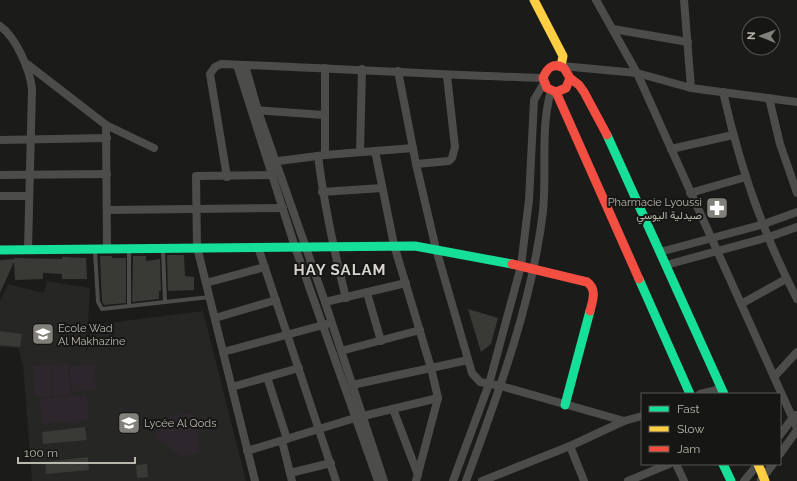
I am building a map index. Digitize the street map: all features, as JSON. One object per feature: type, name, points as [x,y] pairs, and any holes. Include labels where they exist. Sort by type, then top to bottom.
[{"type":"street","points":[[534,0],[562,53],[563,60],[561,66]]},
{"type":"street","points":[[596,0],[636,73],[741,304],[795,415],[797,429],[781,453]]},
{"type":"street","points":[[684,0],[691,88]]},
{"type":"street","points":[[0,26],[26,63],[31,75],[32,89],[28,249]]},
{"type":"street","points":[[613,29],[688,42]]},
{"type":"street","points":[[26,63],[106,124],[154,148]]},
{"type":"street","points":[[227,177],[210,74],[215,67],[221,64],[362,69],[447,76],[543,81],[553,91],[690,393]]},
{"type":"street","points":[[241,65],[272,161],[326,302],[352,385],[359,417],[378,481]]},
{"type":"street","points":[[453,481],[489,384],[521,266],[529,200],[533,108],[537,92],[547,69],[556,65],[590,70],[636,73],[691,88],[797,102]]},
{"type":"street","points":[[561,66],[568,72],[570,78],[579,85],[584,92],[613,145],[722,391],[707,393]]},
{"type":"street","points":[[325,68],[321,155],[322,192],[346,298]]},
{"type":"street","points":[[360,152],[362,69]]},
{"type":"street","points":[[553,91],[566,88],[570,78],[590,70]]},
{"type":"street","points":[[398,71],[416,164],[436,249],[472,373],[480,382],[501,386],[624,421]]},
{"type":"street","points":[[416,164],[449,161],[452,158],[455,147],[447,76]]},
{"type":"street","points":[[466,481],[501,386],[533,269],[543,211],[546,116],[553,91]]},
{"type":"street","points":[[723,92],[733,136],[746,177],[786,279],[797,299]]},
{"type":"street","points":[[769,98],[780,144],[797,193]]},
{"type":"street","points":[[255,110],[324,115]]},
{"type":"street","points":[[106,124],[107,248]]},
{"type":"street","points":[[671,149],[733,136]]},
{"type":"street","points":[[0,140],[107,138]]},
{"type":"street","points":[[272,161],[321,155],[413,148]]},
{"type":"street","points":[[375,151],[394,245],[431,368],[438,398],[417,478]]},
{"type":"street","points":[[272,161],[273,175],[295,247],[323,325],[384,481]]},
{"type":"street","points":[[0,175],[29,173],[107,174]]},
{"type":"street","points":[[255,481],[197,247],[196,176],[227,177],[273,175]]},
{"type":"street","points":[[690,193],[746,177]]},
{"type":"street","points":[[322,192],[382,188]]},
{"type":"street","points":[[0,196],[29,196]]},
{"type":"street","points":[[107,210],[283,208]]},
{"type":"street","points":[[660,252],[764,224],[797,212]]},
{"type":"street","points":[[666,265],[769,237],[797,227]]},
{"type":"street","points":[[0,250],[394,245],[436,249],[521,266],[587,282],[592,285],[594,289],[591,310],[565,405]]},
{"type":"street","points":[[258,247],[320,429],[336,481]]},
{"type":"street","points":[[206,284],[265,267]]},
{"type":"street","points":[[741,304],[786,279]]},
{"type":"street","points":[[326,302],[406,283]]},
{"type":"street","points":[[367,293],[381,341]]},
{"type":"street","points":[[215,318],[276,300]]},
{"type":"street","points":[[223,352],[332,322]]},
{"type":"street","points":[[341,351],[420,330]]},
{"type":"street","points":[[775,376],[797,352]]},
{"type":"street","points":[[352,385],[468,360]]},
{"type":"street","points":[[232,387],[299,368]]},
{"type":"street","points":[[267,377],[285,440],[291,477],[331,463]]},
{"type":"street","points":[[247,451],[359,417],[438,398]]},
{"type":"street","points":[[393,409],[417,478]]},
{"type":"street","points":[[781,434],[795,415]]},
{"type":"street","points":[[482,481],[570,446],[624,421],[641,416]]},
{"type":"street","points":[[570,446],[584,481]]},
{"type":"street","points":[[628,481],[666,465]]},
{"type":"street","points":[[676,465],[684,481]]},
{"type":"street","points":[[723,465],[731,481]]},
{"type":"street","points":[[744,481],[757,465]]},
{"type":"street","points":[[758,465],[763,480]]},
{"type":"street","points":[[763,480],[771,465]]},
{"type":"lane","points":[[162,247],[165,302]]},
{"type":"lane","points":[[94,248],[98,302],[100,308],[210,297]]},
{"type":"lane","points":[[128,248],[129,305]]},
{"type":"shaded area","name":"Lycée Al Qods","points":[[47,281],[90,288],[86,355],[92,325],[203,311],[246,481],[32,481],[23,364],[18,348],[0,347],[0,301],[8,284],[44,293]]},
{"type":"shaded area","points":[[68,364],[70,395],[53,396],[51,365]]},
{"type":"shaded area","points":[[51,365],[52,396],[35,397],[33,366]]},
{"type":"shaded area","points":[[95,365],[96,390],[72,392],[70,367]]},
{"type":"shaded area","points":[[87,394],[89,420],[42,424],[39,399]]},
{"type":"shaded area","points":[[196,414],[200,454],[181,456],[155,436],[172,415]]},
{"type":"building","points":[[167,255],[184,255],[185,276],[194,277],[194,290],[168,291]]},
{"type":"building","points":[[100,256],[126,258],[126,303],[104,305],[102,302]]},
{"type":"building","points":[[133,256],[146,256],[146,261],[160,259],[161,291],[159,291],[159,299],[132,302]]},
{"type":"building","points":[[62,257],[86,258],[87,279],[62,279],[62,274],[43,273],[43,279],[15,280],[14,262],[0,293],[0,260],[14,258],[62,259]]},
{"type":"building","points":[[468,309],[498,318],[491,344],[481,352]]},
{"type":"building","points":[[0,331],[22,334],[20,347],[0,345]]},
{"type":"building","points":[[85,427],[87,440],[43,444],[42,432]]},
{"type":"building","points":[[88,457],[89,470],[46,474],[45,462]]},
{"type":"building","points":[[147,464],[148,477],[137,478],[136,465]]},
{"type":"traffic: fast","points":[[607,135],[724,393]]},
{"type":"traffic: fast","points":[[0,250],[415,246],[512,264]]},
{"type":"traffic: fast","points":[[639,279],[690,393]]},
{"type":"traffic: fast","points":[[565,405],[590,311]]},
{"type":"traffic: fast","points":[[723,465],[731,481]]},
{"type":"traffic: slow","points":[[534,0],[563,56],[561,66]]},
{"type":"traffic: slow","points":[[758,465],[765,481]]},
{"type":"traffic: jam","points":[[570,78],[566,88],[556,92],[547,88],[543,78],[546,71],[551,67],[560,66],[564,68],[570,78],[579,85],[584,92],[607,135]]},
{"type":"traffic: jam","points":[[556,92],[639,279]]},
{"type":"traffic: jam","points":[[512,264],[587,282],[593,291],[590,311]]},
{"type":"place","name":"Pharmacie Lyoussi صيدلية اليوسي","points":[[717,208]]},
{"type":"place","name":"Ecole Wad Al Makhazine","points":[[43,334]]},
{"type":"place","name":"Lycée Al Qods","points":[[129,423]]},
{"type":"district","name":"HAY SALAM","points":[[340,270]]}]
